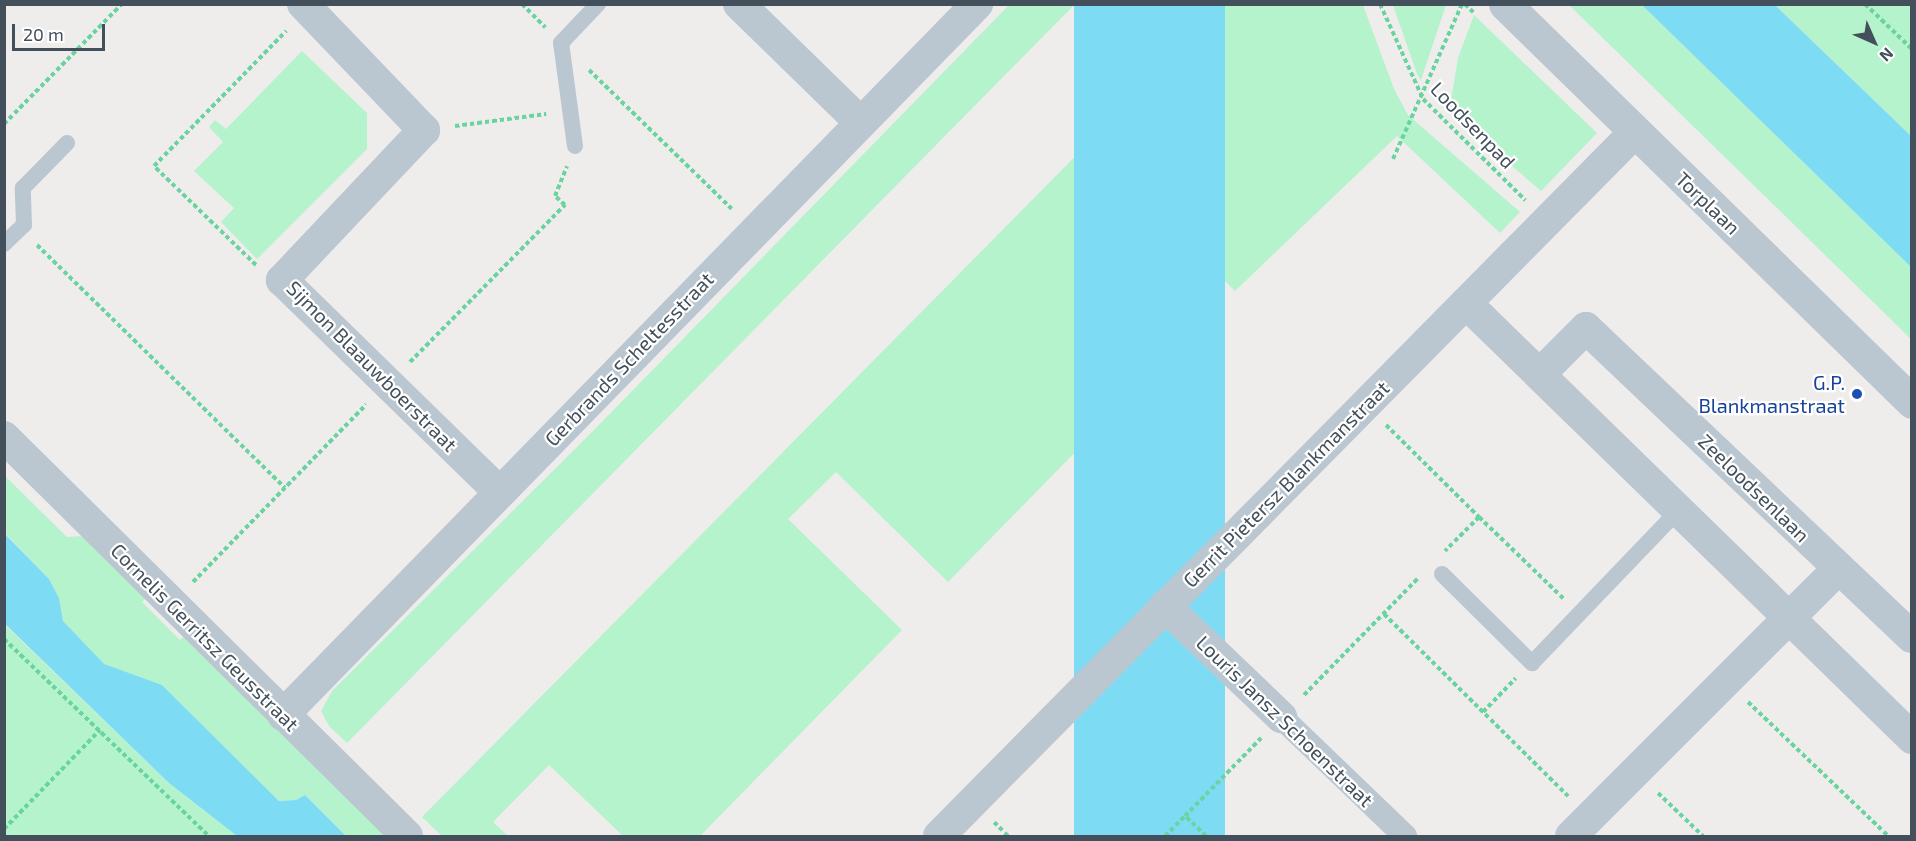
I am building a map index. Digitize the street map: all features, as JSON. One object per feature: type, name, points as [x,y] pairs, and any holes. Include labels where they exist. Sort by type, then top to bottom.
[{"type":"street","points":[[740,4],[860,122]]},
{"type":"street","name":"Gerbrands Scheltesstraat","points":[[283,715],[977,4]]},
{"type":"street","name":"Torplaan","points":[[1505,4],[1911,402]]},
{"type":"street","points":[[305,7],[423,130]]},
{"type":"street","name":"Sijmon Blaauwboerstraat","points":[[423,130],[282,280],[499,492]]},
{"type":"street","name":"Gerrit Pietersz Blankmanstraat","points":[[939,837],[1635,132]]},
{"type":"street","points":[[1466,303],[1911,738]]},
{"type":"street","name":"Zeeloodsenlaan","points":[[1539,374],[1587,328],[1911,637]]},
{"type":"street","name":"Cornelis Gerritsz Geusstraat","points":[[4,437],[407,837]]},
{"type":"street","points":[[1580,827],[1791,619],[1838,569]]},
{"type":"street","name":"Louris Jansz Schoenstraat","points":[[1165,606],[1405,837]]},
{"type":"lane","points":[[575,146],[568,111],[561,43],[598,4]]},
{"type":"lane","points":[[4,244],[24,225],[23,188],[67,144]]},
{"type":"lane","points":[[1442,574],[1532,663],[1678,511]]},
{"type":"path","points":[[4,124],[122,4]]},
{"type":"path","points":[[522,4],[754,231]]},
{"type":"path","name":"Loodsenpad","points":[[1380,4],[1423,99],[1546,222]]},
{"type":"path","points":[[1393,159],[1423,99],[1462,4]]},
{"type":"path","points":[[1865,4],[1911,49]]},
{"type":"path","points":[[282,280],[263,272],[154,166],[305,7]]},
{"type":"path","points":[[423,130],[568,111]]},
{"type":"path","points":[[24,225],[29,238],[285,488]]},
{"type":"path","points":[[1365,405],[1579,614]]},
{"type":"path","points":[[1440,556],[1479,517]]},
{"type":"path","points":[[1165,837],[1424,572]]},
{"type":"path","points":[[1383,613],[1483,712],[1580,827]]},
{"type":"path","points":[[4,639],[209,837]]},
{"type":"path","points":[[1483,712],[1532,663]]},
{"type":"path","points":[[1727,682],[1888,837]]},
{"type":"path","points":[[4,829],[100,730]]},
{"type":"path","points":[[1636,772],[1702,837]]},
{"type":"path","points":[[1185,816],[1206,837]]},
{"type":"green space","points":[[1009,5],[1074,5],[347,743],[329,726],[321,711],[332,691],[595,429]]},
{"type":"green space","points":[[1225,5],[1363,5],[1394,89],[1408,115],[1520,212],[1500,233],[1397,136],[1235,291],[1123,181],[1076,229],[1187,338],[948,582],[836,472],[788,519],[902,630],[700,836],[623,836],[549,765],[493,822],[508,836],[442,836],[422,817]]},
{"type":"green space","points":[[1393,5],[1446,5],[1421,80],[1417,74]]},
{"type":"green space","points":[[1569,5],[1642,5],[1911,267],[1911,339]]},
{"type":"green space","points":[[1775,5],[1911,5],[1911,136]]},
{"type":"green space","points":[[1474,15],[1597,133],[1541,191],[1449,112],[1458,58]]},
{"type":"green space","points":[[302,51],[367,113],[367,149],[257,259],[221,222],[234,208],[194,171],[223,142],[209,127],[215,120],[226,129]]},
{"type":"green space","points":[[4,475],[67,537],[84,536],[147,597],[142,602],[180,640],[185,635],[391,836],[346,836],[305,795],[296,800],[279,801],[162,685],[104,665],[63,621],[59,598],[49,579],[5,533]]},
{"type":"green space","points":[[4,624],[169,783],[237,836],[5,836]]},
{"type":"water","points":[[1074,4],[1225,4],[1225,836],[1074,836]]},
{"type":"water","points":[[1642,5],[1775,5],[1911,136],[1911,267]]},
{"type":"water","points":[[4,533],[49,579],[59,598],[63,621],[104,664],[162,685],[279,801],[296,800],[305,795],[346,836],[237,836],[169,783],[5,624]]},
{"type":"place","name":"G.P. Blankmanstraat","points":[[1857,394]]}]
